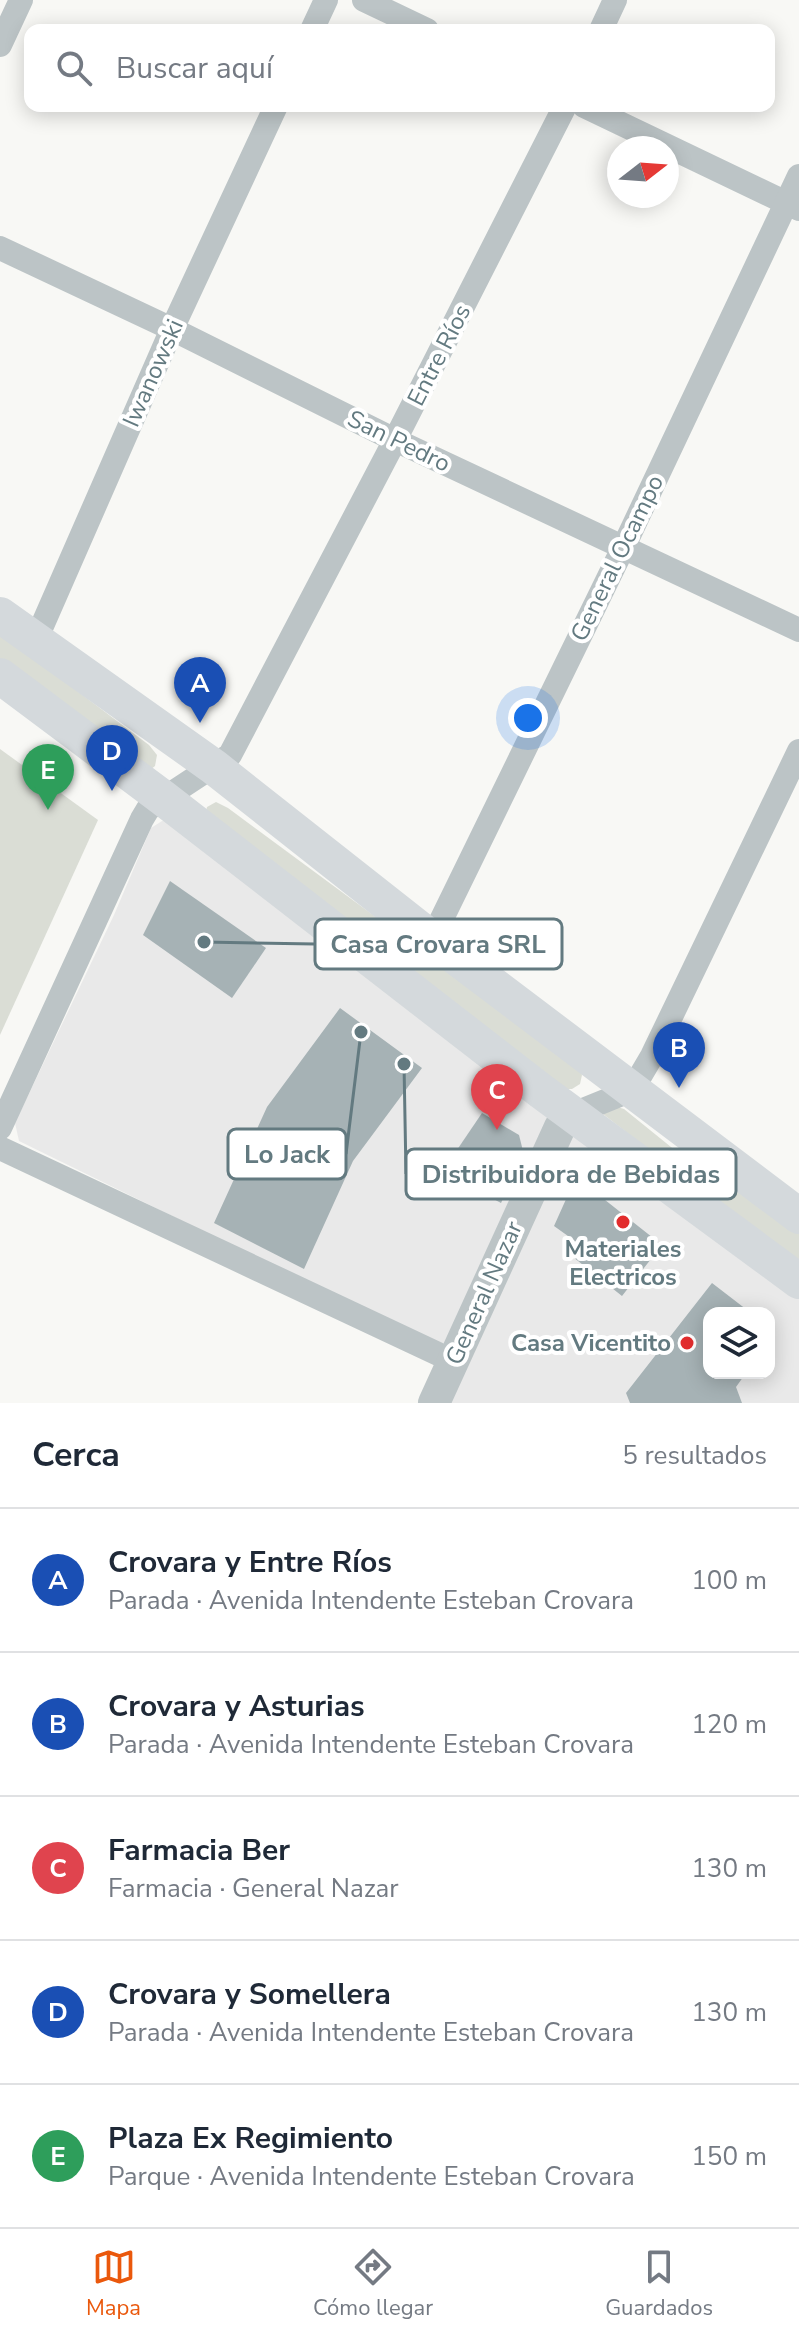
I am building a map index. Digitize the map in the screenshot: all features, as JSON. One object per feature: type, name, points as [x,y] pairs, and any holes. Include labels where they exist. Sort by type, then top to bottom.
[{"type":"main road","points":[[0,615],[214,767],[432,939],[799,1216]]},
{"type":"main road","points":[[0,676],[573,1114],[799,1281]]},
{"type":"street","points":[[0,45],[21,0]]},
{"type":"street","points":[[315,24],[326,0]]},
{"type":"street","points":[[364,0],[414,24]]},
{"type":"street","points":[[604,24],[615,0]]},
{"type":"street","name":"Iwanowski","points":[[35,642],[172,329],[273,112]]},
{"type":"street","name":"Entre Ríos","points":[[0,1128],[142,819],[148,809],[163,798],[230,755],[562,112]]},
{"type":"street","points":[[596,112],[792,206]]},
{"type":"street","name":"General Ocampo","points":[[432,939],[792,206],[799,176]]},
{"type":"street","name":"San Pedro","points":[[0,248],[395,440],[799,630]]},
{"type":"street","points":[[573,1114],[632,1090],[652,1056],[799,751]]},
{"type":"street","name":"General Nazar","points":[[434,1403],[560,1127],[573,1114]]},
{"type":"street","points":[[0,1148],[453,1361]]},
{"type":"shaded area","points":[[0,633],[149,745],[157,755],[155,766],[150,770],[0,667]]},
{"type":"shaded area","points":[[0,749],[98,820],[0,1035]]},
{"type":"shaded area","points":[[216,802],[579,1067],[582,1075],[580,1084],[572,1089],[563,1089],[204,819],[207,807]]},
{"type":"shaded area","points":[[168,821],[547,1115],[548,1129],[447,1343],[434,1344],[19,1141],[15,1123],[114,915],[151,828]]},
{"type":"shaded area","points":[[614,1106],[624,1109],[692,1164],[726,1177],[799,1229],[799,1266],[603,1114]]},
{"type":"shaded area","points":[[576,1135],[799,1297],[799,1403],[448,1403],[570,1137]]},
{"type":"building","points":[[170,881],[266,948],[232,998],[143,935]]},
{"type":"building","points":[[340,1008],[422,1068],[353,1161],[304,1269],[214,1223],[267,1107]]},
{"type":"building","points":[[482,1113],[519,1135],[524,1155],[501,1203],[442,1172]]},
{"type":"building","points":[[576,1177],[662,1245],[622,1296],[573,1257],[582,1246],[554,1226]]},
{"type":"building","name":"Casa Vicentito","points":[[712,1283],[743,1307],[703,1307],[703,1379],[742,1379],[736,1387],[742,1403],[630,1403],[626,1393]]},
{"type":"place","name":"Crovara y Entre Ríos","points":[[200,723]]},
{"type":"place","name":"Crovara y Somellera","points":[[112,791]]},
{"type":"place","name":"Plaza Ex Regimiento","points":[[48,810]]},
{"type":"place","name":"Casa Crovara SRL","points":[[204,942]]},
{"type":"place","name":"Lo Jack","points":[[361,1032]]},
{"type":"place","name":"Distribuidora de Bebidas","points":[[404,1064]]},
{"type":"place","name":"Crovara y Asturias","points":[[679,1088]]},
{"type":"place","name":"Farmacia Ber","points":[[497,1130]]},
{"type":"place","name":"Materiales Electricos","points":[[623,1222]]},
{"type":"place","name":"Casa Vicentito","points":[[687,1343]]}]
